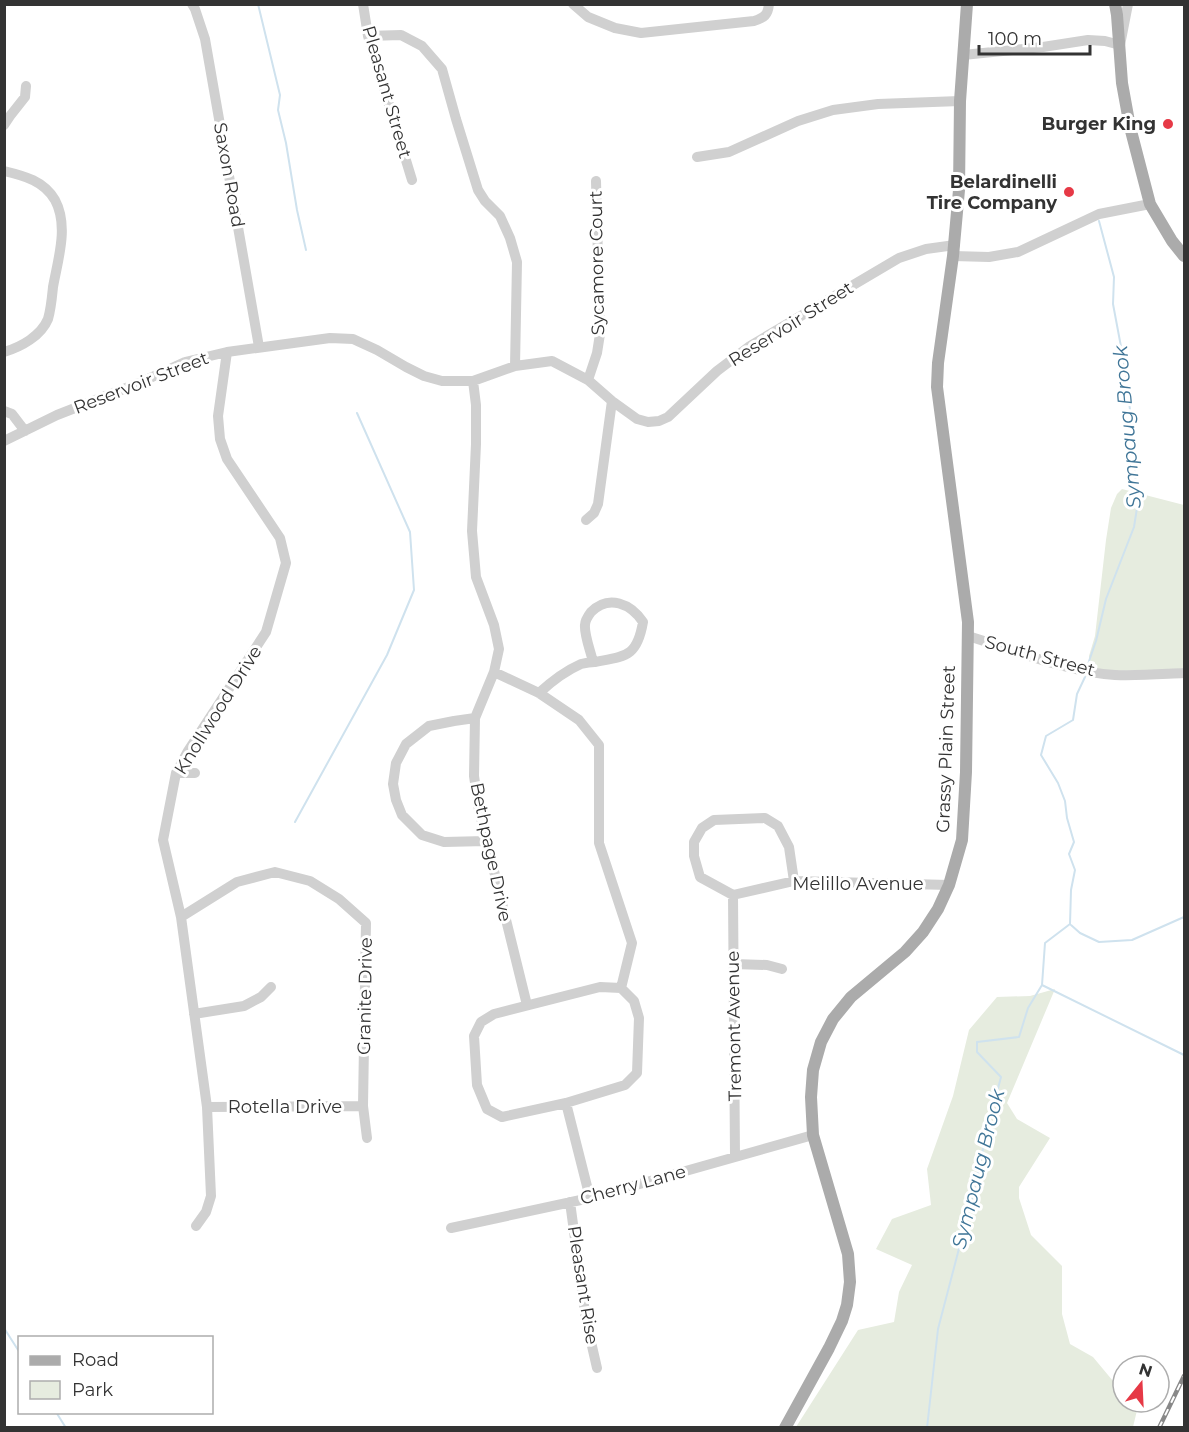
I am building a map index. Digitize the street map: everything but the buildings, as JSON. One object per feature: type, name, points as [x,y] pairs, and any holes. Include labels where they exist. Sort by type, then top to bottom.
[{"type":"main road","name":"Grassy Plain Street","points":[[785,1428],[833,1339],[847,1305],[850,1282],[848,1254],[813,1135],[811,1096],[813,1070],[821,1042],[833,1019],[851,998],[905,952],[924,932],[949,885],[962,840],[965,807],[968,622],[937,387],[959,190],[960,100],[967,4]]},
{"type":"main road","points":[[1115,4],[1122,83],[1130,127],[1150,204],[1172,241],[1185,256]]},
{"type":"street","name":"Saxon Road","points":[[192,4],[205,39],[259,347]]},
{"type":"street","name":"Pleasant Street","points":[[363,4],[368,36],[412,180]]},
{"type":"street","points":[[573,4],[588,17],[615,28],[641,33],[754,21],[763,18],[768,12],[769,4]]},
{"type":"street","points":[[963,55],[1088,40],[1120,45],[1128,4]]},
{"type":"street","points":[[368,36],[401,35],[422,46],[442,69],[478,190],[500,216],[517,262],[515,366]]},
{"type":"street","points":[[4,125],[25,97],[26,86]]},
{"type":"street","points":[[697,157],[729,152],[798,122],[833,110],[878,104],[960,100]]},
{"type":"street","points":[[4,171],[28,177],[40,183],[54,198],[62,214],[62,237],[48,320],[39,332],[24,344],[4,352]]},
{"type":"street","name":"Sycamore Court","points":[[588,380],[597,353],[600,333],[596,181]]},
{"type":"street","name":"Reservoir Street","points":[[4,441],[57,415],[139,383],[185,362],[227,352],[330,338],[353,339],[424,376],[442,381],[473,381],[515,366],[552,361],[588,380],[637,419],[648,422],[659,421],[669,417],[717,371],[750,346],[899,258],[926,249],[954,250],[989,257],[1018,252],[1100,214],[1150,204]]},
{"type":"street","name":"Knollwood Drive","points":[[196,1226],[206,1212],[211,1196],[207,1107],[181,917],[163,840],[176,773],[266,632],[285,563],[280,538],[227,459],[220,439],[219,416],[227,352]]},
{"type":"street","name":"Bethpage Drive","points":[[473,381],[476,405],[476,444],[472,531],[476,577],[494,625],[499,649],[494,672],[475,718],[474,776],[486,841],[527,1005]]},
{"type":"street","points":[[586,520],[594,513],[598,504],[612,401]]},
{"type":"street","points":[[4,411],[12,414],[25,431]]},
{"type":"street","points":[[539,693],[556,677],[583,664],[625,657],[633,649],[640,636],[643,622],[636,612],[624,604],[616,603],[605,603],[594,609],[585,624],[593,662]]},
{"type":"street","name":"South Street","points":[[968,636],[1058,664],[1114,675],[1185,673]]},
{"type":"street","points":[[494,672],[539,693],[579,720],[599,745],[599,843],[632,943],[621,988]]},
{"type":"street","points":[[475,718],[429,726],[406,744],[396,763],[393,784],[402,815],[422,835],[444,842],[486,841]]},
{"type":"street","points":[[176,773],[195,773]]},
{"type":"street","points":[[733,895],[700,877],[694,856],[694,842],[702,828],[714,820],[765,818],[778,826],[789,847],[794,881]]},
{"type":"street","name":"Granite Drive","points":[[181,917],[237,882],[275,872],[310,881],[339,899],[366,922],[363,1106],[367,1138]]},
{"type":"street","name":"Melillo Avenue","points":[[733,895],[794,881],[949,885]]},
{"type":"street","name":"Tremont Avenue","points":[[733,895],[735,1157]]},
{"type":"street","points":[[734,964],[767,965],[782,969]]},
{"type":"street","points":[[194,1014],[244,1006],[261,998],[271,987]]},
{"type":"street","points":[[600,987],[621,988],[634,1001],[639,1018],[637,1073],[625,1085],[502,1117],[487,1109],[477,1085],[474,1036],[481,1022],[494,1014],[600,987]]},
{"type":"street","points":[[566,1102],[591,1198]]},
{"type":"street","name":"Rotella Drive","points":[[207,1107],[363,1106]]},
{"type":"street","name":"Cherry Lane","points":[[451,1228],[591,1198],[813,1135]]},
{"type":"street","name":"Pleasant Rise","points":[[570,1202],[586,1320],[597,1368]]},
{"type":"green space","points":[[1122,489],[1184,505],[1184,668],[1178,670],[1111,671],[1091,668],[1089,664],[1095,636],[1111,508],[1117,494]]},
{"type":"green space","points":[[1055,989],[1007,1103],[1017,1119],[1050,1138],[1019,1187],[1019,1198],[1031,1235],[1062,1266],[1062,1314],[1070,1344],[1093,1357],[1111,1379],[1111,1414],[1136,1414],[1133,1427],[796,1427],[858,1330],[894,1322],[899,1292],[912,1265],[876,1249],[892,1219],[931,1205],[927,1169],[953,1096],[969,1030],[997,997],[1030,996]]},
{"type":"waterway","points":[[258,4],[280,95],[278,110],[306,250]]},
{"type":"waterway","name":"Sympaug Brook","points":[[1088,664],[1106,599],[1134,527],[1137,508],[1133,435],[1125,368],[1113,304],[1114,277],[1099,221]]},
{"type":"waterway","points":[[295,822],[387,655],[414,590],[410,532],[357,413]]},
{"type":"waterway","name":"Sympaug Brook","points":[[927,1428],[938,1329],[1001,1077],[977,1052],[977,1042],[1019,1037],[1028,1008],[1042,985],[1045,943],[1070,924],[1071,890],[1075,870],[1069,854],[1074,842],[1065,801],[1058,783],[1041,755],[1046,736],[1073,720],[1077,694],[1085,677]]},
{"type":"waterway","points":[[1071,925],[1080,933],[1099,942],[1132,940],[1184,917]]},
{"type":"waterway","points":[[1042,985],[1184,1055]]},
{"type":"waterway","points":[[4,1328],[18,1350]]},
{"type":"waterway","points":[[57,1414],[66,1428]]},
{"type":"railway","points":[[1159,1428],[1184,1376]]},
{"type":"place","name":"Burger King","points":[[1168,124]]},
{"type":"place","name":"Belardinelli Tire Company","points":[[1069,192]]}]
